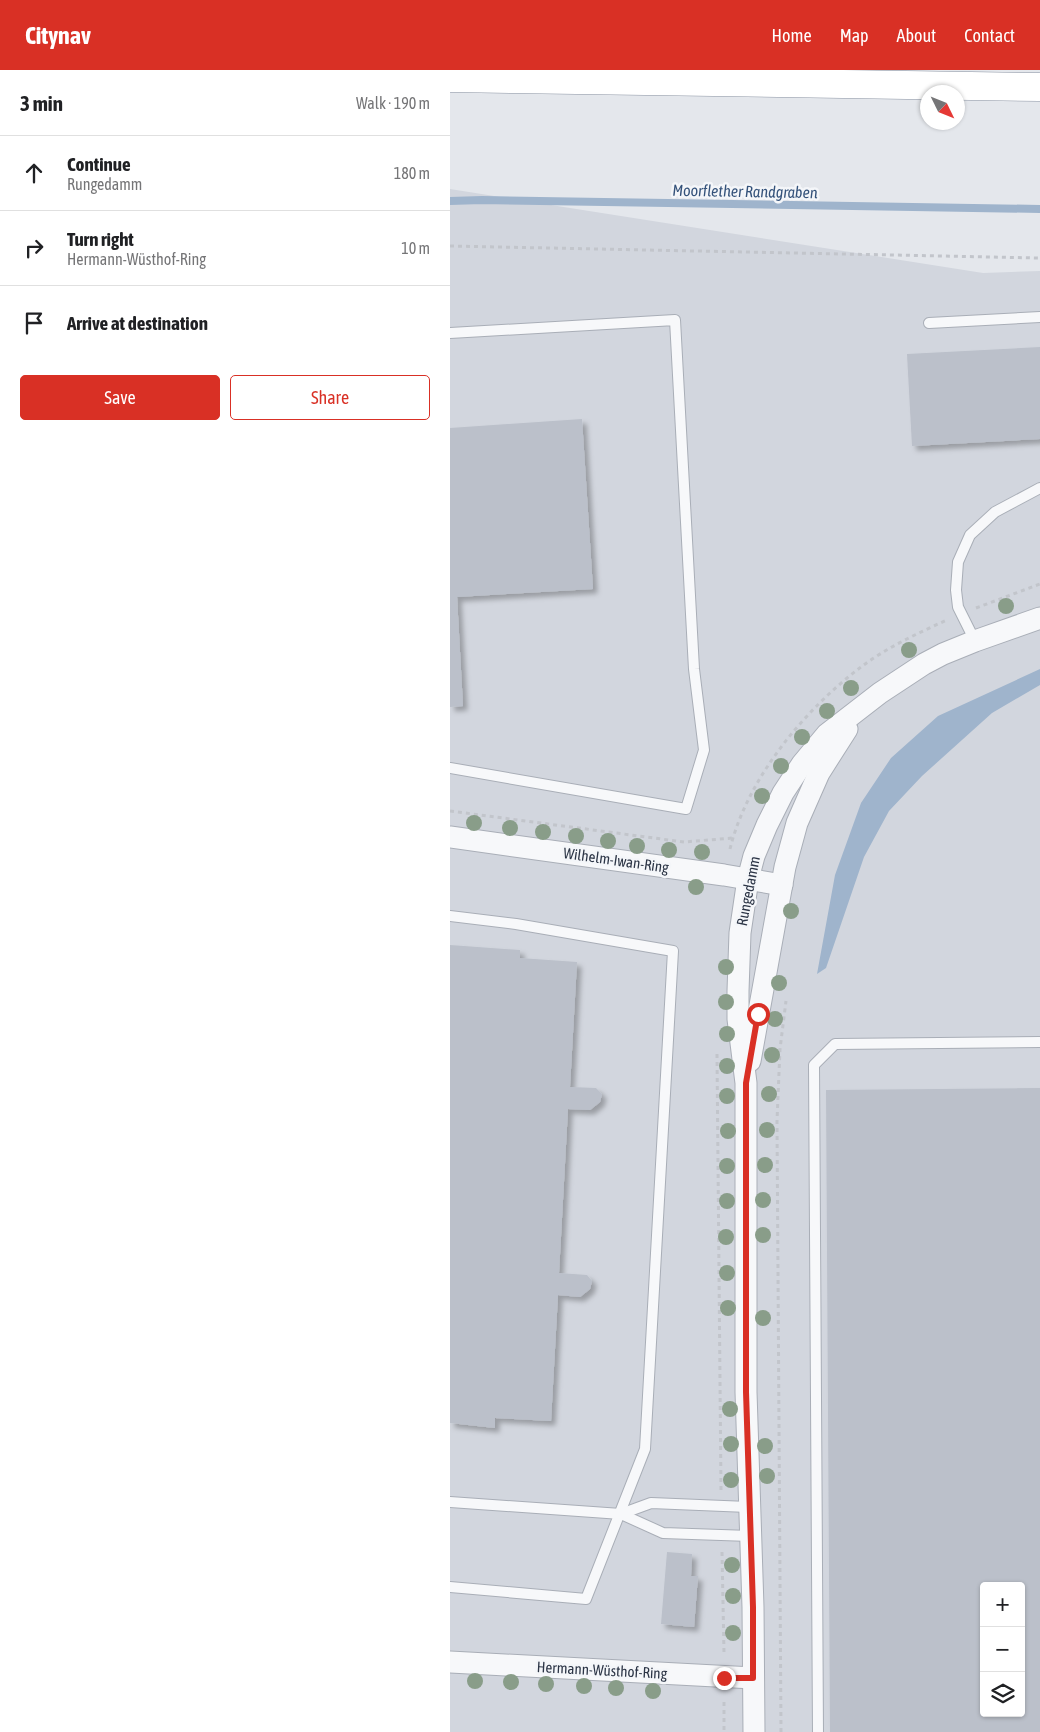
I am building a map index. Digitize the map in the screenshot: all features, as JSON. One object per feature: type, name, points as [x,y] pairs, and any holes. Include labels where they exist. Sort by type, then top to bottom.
[{"type":"highway","points":[[450,78],[1040,87]]},
{"type":"street","name":"Rungedamm","points":[[754,1732],[753,1607],[748,1507],[745,1325],[746,1083],[738,1019],[740,933],[748,879],[754,856],[783,793],[802,764],[827,734],[904,676],[924,664],[943,654],[1040,618]]},
{"type":"street","name":"Rungedamm","points":[[746,1083],[782,885],[797,822],[815,782],[838,742],[863,708]]},
{"type":"street","name":"Wilhelm-Iwan-Ring","points":[[450,836],[782,885]]},
{"type":"street","name":"Hermann-Wüsthof-Ring","points":[[450,1662],[753,1678]]},
{"type":"lane","points":[[929,323],[1040,317]]},
{"type":"lane","points":[[450,333],[675,320],[694,669],[704,750],[686,809],[450,768]]},
{"type":"lane","points":[[975,642],[958,607],[956,590],[958,562],[970,535],[995,512],[1040,488]]},
{"type":"lane","points":[[450,916],[516,924],[672,951],[645,1450],[586,1599],[450,1588]]},
{"type":"lane","points":[[818,1732],[814,1065],[835,1044],[1040,1042]]},
{"type":"lane","points":[[450,1502],[621,1514],[664,1533],[750,1536]]},
{"type":"lane","points":[[621,1514],[651,1503],[748,1507]]},
{"type":"path","points":[[450,246],[1040,258]]},
{"type":"path","points":[[450,811],[684,842],[733,838]]},
{"type":"path","points":[[782,1732],[777,1121],[780,1049],[787,996]]},
{"type":"path","points":[[724,1702],[724,1732]]},
{"type":"shaded area","points":[[450,189],[983,273],[1040,271],[1040,1732],[450,1732]]},
{"type":"water","points":[[1040,669],[1040,685],[992,713],[922,776],[889,811],[864,857],[826,968],[817,974],[835,875],[861,803],[891,758],[938,716]]},
{"type":"building","points":[[1040,347],[1040,439],[912,446],[907,354]]},
{"type":"building","points":[[582,419],[593,589],[457,597],[463,706],[450,707],[450,428]]},
{"type":"building","points":[[450,945],[520,950],[520,958],[577,962],[570,1087],[596,1088],[602,1094],[600,1102],[590,1110],[568,1109],[559,1273],[587,1275],[592,1281],[590,1289],[580,1297],[558,1295],[551,1421],[495,1418],[495,1428],[450,1423]]},
{"type":"building","points":[[1040,1088],[1040,1732],[830,1732],[826,1090]]},
{"type":"building","points":[[667,1552],[692,1554],[691,1576],[698,1576],[694,1627],[661,1624]]},
{"type":"waterway","name":"Moorflether Randgraben","points":[[450,201],[1040,209]]},
{"type":"route","points":[[724,1678],[753,1678],[753,1607],[748,1507],[746,1392],[746,1083],[758,1014]]}]
